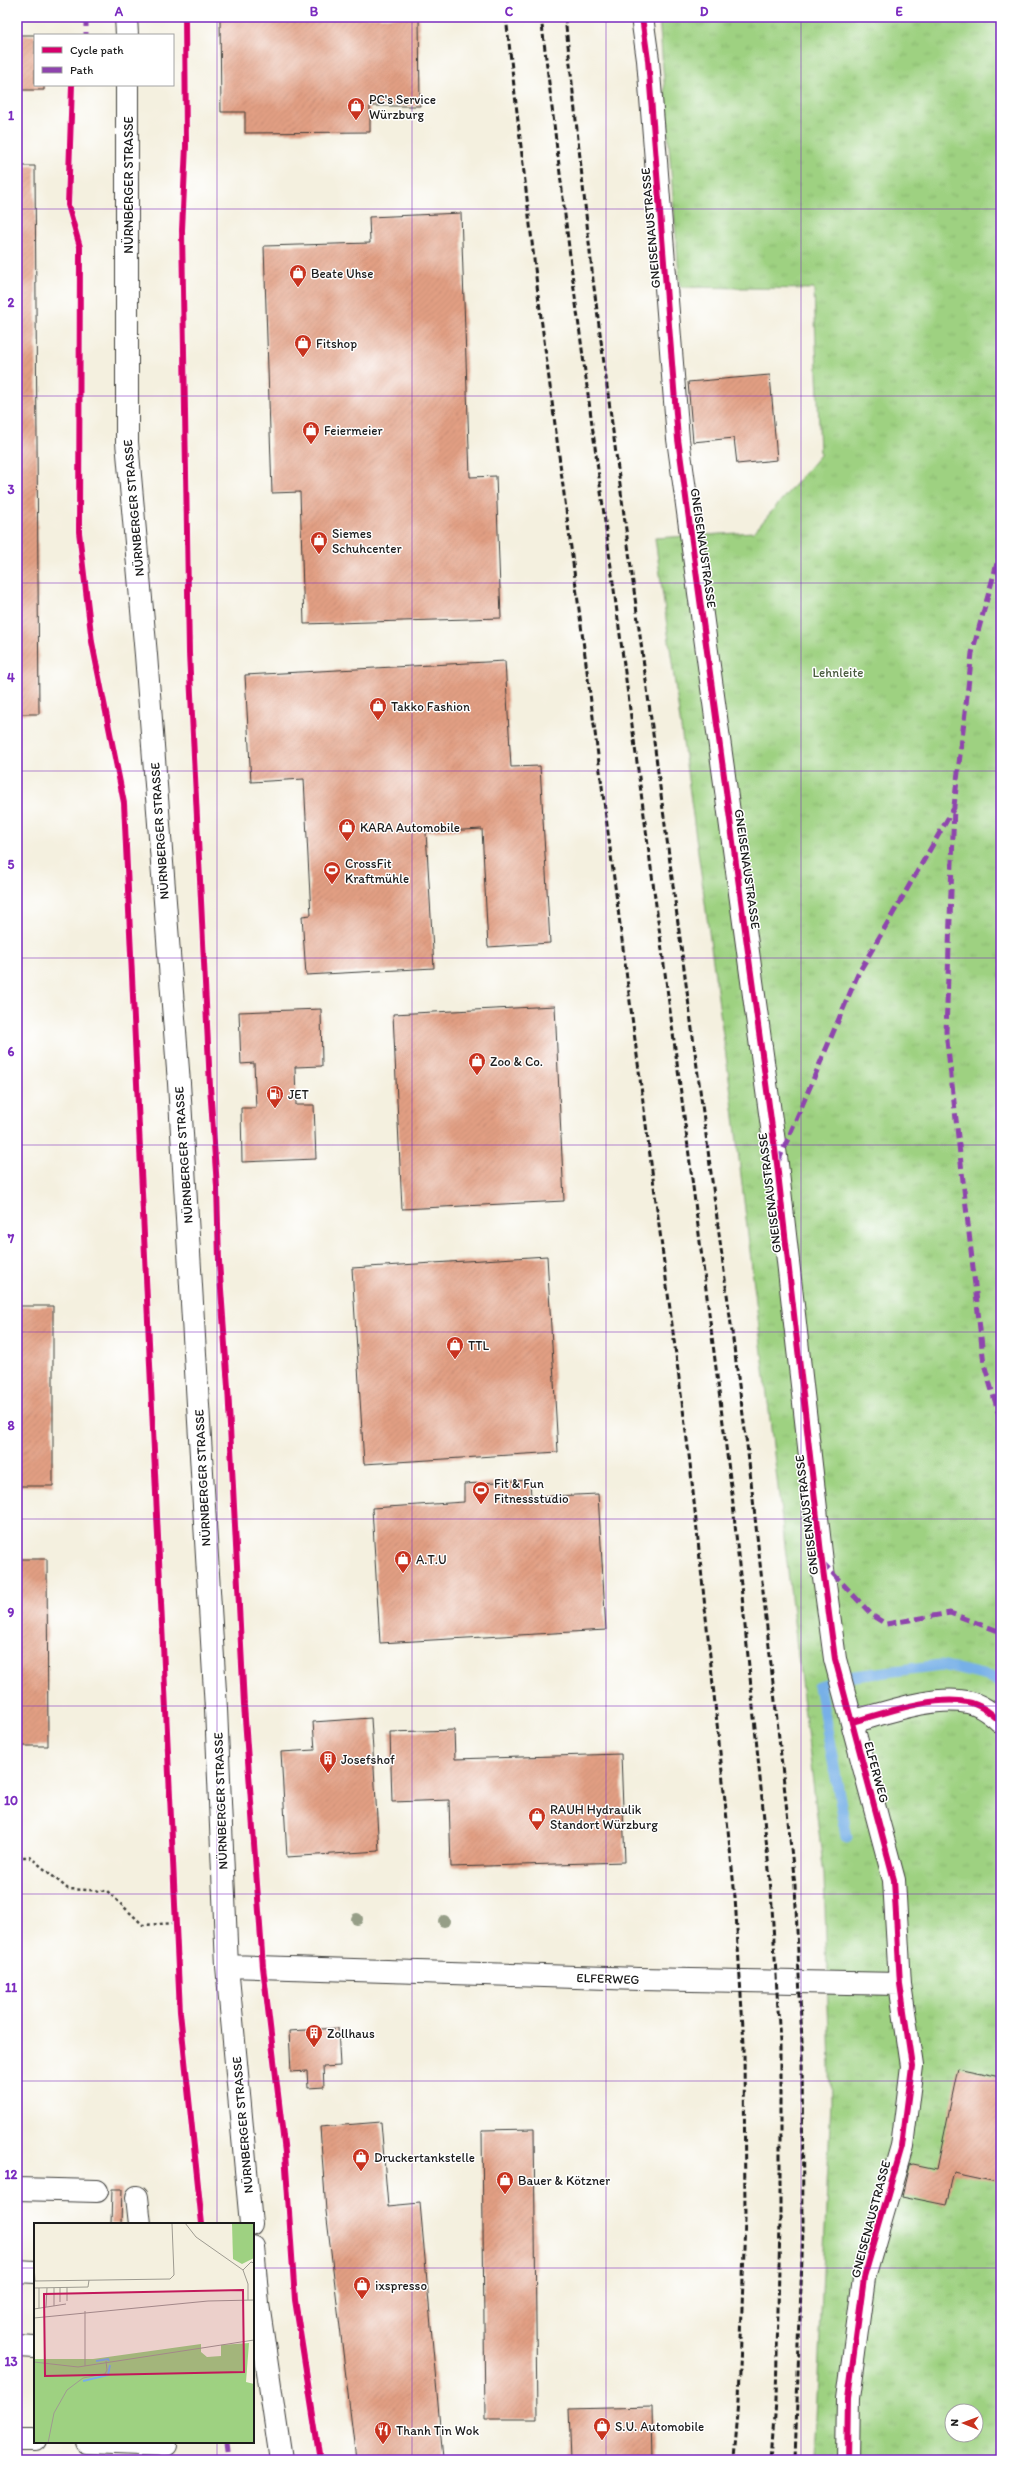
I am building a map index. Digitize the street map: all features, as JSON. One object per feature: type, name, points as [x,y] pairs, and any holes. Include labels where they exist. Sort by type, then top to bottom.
[{"type":"street","points":[[126,17],[127,34]]},
{"type":"street","name":"GNEISENAUSTRASSE","points":[[642,17],[648,60],[678,439],[776,1156],[835,1659],[852,1722]]},
{"type":"street","name":"NÜRNBERGER STRASSE","points":[[127,86],[127,442],[146,655],[179,1083],[216,1709],[227,1966],[251,2223]]},
{"type":"street","points":[[852,1722],[928,1702],[967,1702],[989,1711],[1001,1722]]},
{"type":"street","name":"ELFERWEG","points":[[227,1966],[632,1979],[900,1984],[894,1880],[852,1722]]},
{"type":"street","name":"GNEISENAUSTRASSE","points":[[847,2460],[848,2398],[864,2278],[902,2146],[912,2066],[900,1984]]},
{"type":"street","points":[[17,2189],[97,2191]]},
{"type":"street","points":[[137,2197],[140,2223]]},
{"type":"street","points":[[254,2258],[258,2304],[281,2460]]},
{"type":"street","points":[[17,2271],[34,2272]]},
{"type":"street","points":[[17,2346],[34,2346]]},
{"type":"street","points":[[17,2440],[34,2440]]},
{"type":"street","points":[[98,2443],[166,2449]]},
{"type":"path","points":[[17,1857],[30,1857],[68,1890],[107,1890],[143,1925],[176,1923]]},
{"type":"green space","name":"Lehnleite","points":[[659,17],[1001,17],[1001,2460],[814,2460],[831,2102],[824,1875],[732,1100],[655,538],[754,532],[820,455],[814,289],[680,287]]},
{"type":"building","points":[[220,17],[419,17],[420,106],[370,106],[370,132],[245,133],[245,112],[221,112]]},
{"type":"building","points":[[17,35],[34,35],[34,86],[44,86],[44,90],[17,90]]},
{"type":"building","points":[[17,166],[35,166],[39,714],[17,714]]},
{"type":"building","points":[[461,213],[470,477],[496,476],[501,618],[304,624],[300,492],[272,493],[264,246],[370,243],[369,217]]},
{"type":"building","points":[[770,375],[777,460],[737,464],[734,438],[693,442],[688,382]]},
{"type":"building","points":[[505,661],[511,767],[540,766],[550,943],[488,947],[482,829],[426,832],[434,968],[306,975],[302,916],[311,915],[304,779],[251,782],[245,675]]},
{"type":"building","name":"Zoo & Co.","points":[[555,1006],[564,1201],[402,1209],[393,1014]]},
{"type":"building","points":[[321,1009],[322,1066],[295,1067],[296,1105],[314,1105],[316,1159],[242,1162],[241,1108],[256,1108],[254,1063],[241,1064],[239,1012]]},
{"type":"building","name":"TTL","points":[[547,1256],[558,1452],[364,1464],[352,1268]]},
{"type":"building","points":[[17,1306],[53,1306],[53,1486],[17,1486]]},
{"type":"building","points":[[530,1480],[531,1497],[598,1494],[606,1630],[380,1643],[372,1508],[464,1502],[464,1484]]},
{"type":"building","points":[[17,1559],[47,1559],[48,1746],[17,1746]]},
{"type":"building","name":"Josefshof","points":[[371,1718],[379,1851],[287,1857],[281,1752],[315,1750],[313,1722]]},
{"type":"building","name":"RAUH Hydraulik Standort Würzburg","points":[[454,1730],[455,1759],[621,1754],[625,1862],[451,1867],[449,1800],[392,1802],[390,1732]]},
{"type":"building","name":"Zollhaus","points":[[338,2028],[340,2066],[323,2067],[324,2087],[308,2088],[307,2071],[291,2072],[289,2031]]},
{"type":"building","points":[[958,2068],[1001,2077],[1001,2183],[954,2173],[946,2205],[902,2196],[909,2165],[913,2164],[937,2169]]},
{"type":"building","points":[[381,2122],[388,2206],[420,2203],[443,2460],[356,2460],[326,2211],[320,2127]]},
{"type":"building","points":[[534,2129],[537,2419],[485,2419],[482,2130]]},
{"type":"building","points":[[112,2189],[122,2189],[121,2223],[111,2223]]},
{"type":"building","points":[[652,2407],[653,2460],[571,2460],[569,2409]]},
{"type":"waterway","points":[[847,1837],[819,1686],[854,1676],[941,1665],[991,1677],[1001,1684]]},
{"type":"railway","points":[[506,17],[538,294],[690,1463],[735,1897],[744,2044],[745,2218],[739,2400],[734,2460]]},
{"type":"railway","points":[[541,17],[574,289],[683,1108],[732,1494],[771,1890],[780,2043],[780,2222],[776,2400],[772,2460]]},
{"type":"railway","points":[[565,17],[593,280],[748,1453],[795,1885],[802,2042],[803,2229],[795,2460]]},
{"type":"marked path","points":[[86,17],[86,34]]},
{"type":"marked path","points":[[1001,549],[972,653],[954,806],[946,1032],[984,1364],[1001,1421]]},
{"type":"marked path","points":[[778,1162],[858,974],[954,808]]},
{"type":"marked path","points":[[822,1562],[873,1616],[886,1624],[950,1613],[1001,1632]]},
{"type":"marked path","points":[[227,2443],[229,2460]]},
{"type":"cycle path","points":[[185,17],[186,146],[182,230],[189,653],[210,1086],[217,1187],[219,1261],[228,1387],[244,1705],[263,1967],[285,2153],[295,2300],[320,2460]]},
{"type":"cycle path","points":[[642,17],[648,60],[678,439],[777,1164],[822,1562],[835,1659],[894,1880],[900,1984],[912,2066],[902,2146],[864,2278],[848,2398],[847,2460]]},
{"type":"cycle path","points":[[72,86],[68,205],[80,247],[79,532],[92,642],[124,803],[180,2012],[202,2223]]},
{"type":"cycle path","points":[[852,1722],[910,1706],[954,1700],[972,1703],[981,1707],[1001,1722]]},
{"type":"place","name":"PC's Service Würzburg","points":[[356,121]]},
{"type":"place","name":"Beate Uhse","points":[[298,288]]},
{"type":"place","name":"Fitshop","points":[[303,358]]},
{"type":"place","name":"Feiermeier","points":[[311,445]]},
{"type":"place","name":"Siemes Schuhcenter","points":[[319,555]]},
{"type":"place","name":"Takko Fashion","points":[[378,721]]},
{"type":"place","name":"KARA Automobile","points":[[347,842]]},
{"type":"place","name":"CrossFit Kraftmühle","points":[[332,885]]},
{"type":"place","name":"Zoo & Co.","points":[[477,1076]]},
{"type":"place","name":"JET","points":[[275,1109]]},
{"type":"place","name":"TTL","points":[[455,1360]]},
{"type":"place","name":"Fit & Fun Fitnessstudio","points":[[481,1505]]},
{"type":"place","name":"A.T.U","points":[[403,1574]]},
{"type":"place","name":"Josefshof","points":[[328,1774]]},
{"type":"place","name":"RAUH Hydraulik Standort Würzburg","points":[[537,1831]]},
{"type":"place","name":"Zollhaus","points":[[314,2048]]},
{"type":"place","name":"Druckertankstelle","points":[[361,2172]]},
{"type":"place","name":"Bauer & Kötzner","points":[[505,2195]]},
{"type":"place","name":"ixspresso","points":[[362,2300]]},
{"type":"place","name":"S.U. Automobile","points":[[602,2441]]},
{"type":"place","name":"Thanh Tin Wok","points":[[383,2445]]}]
